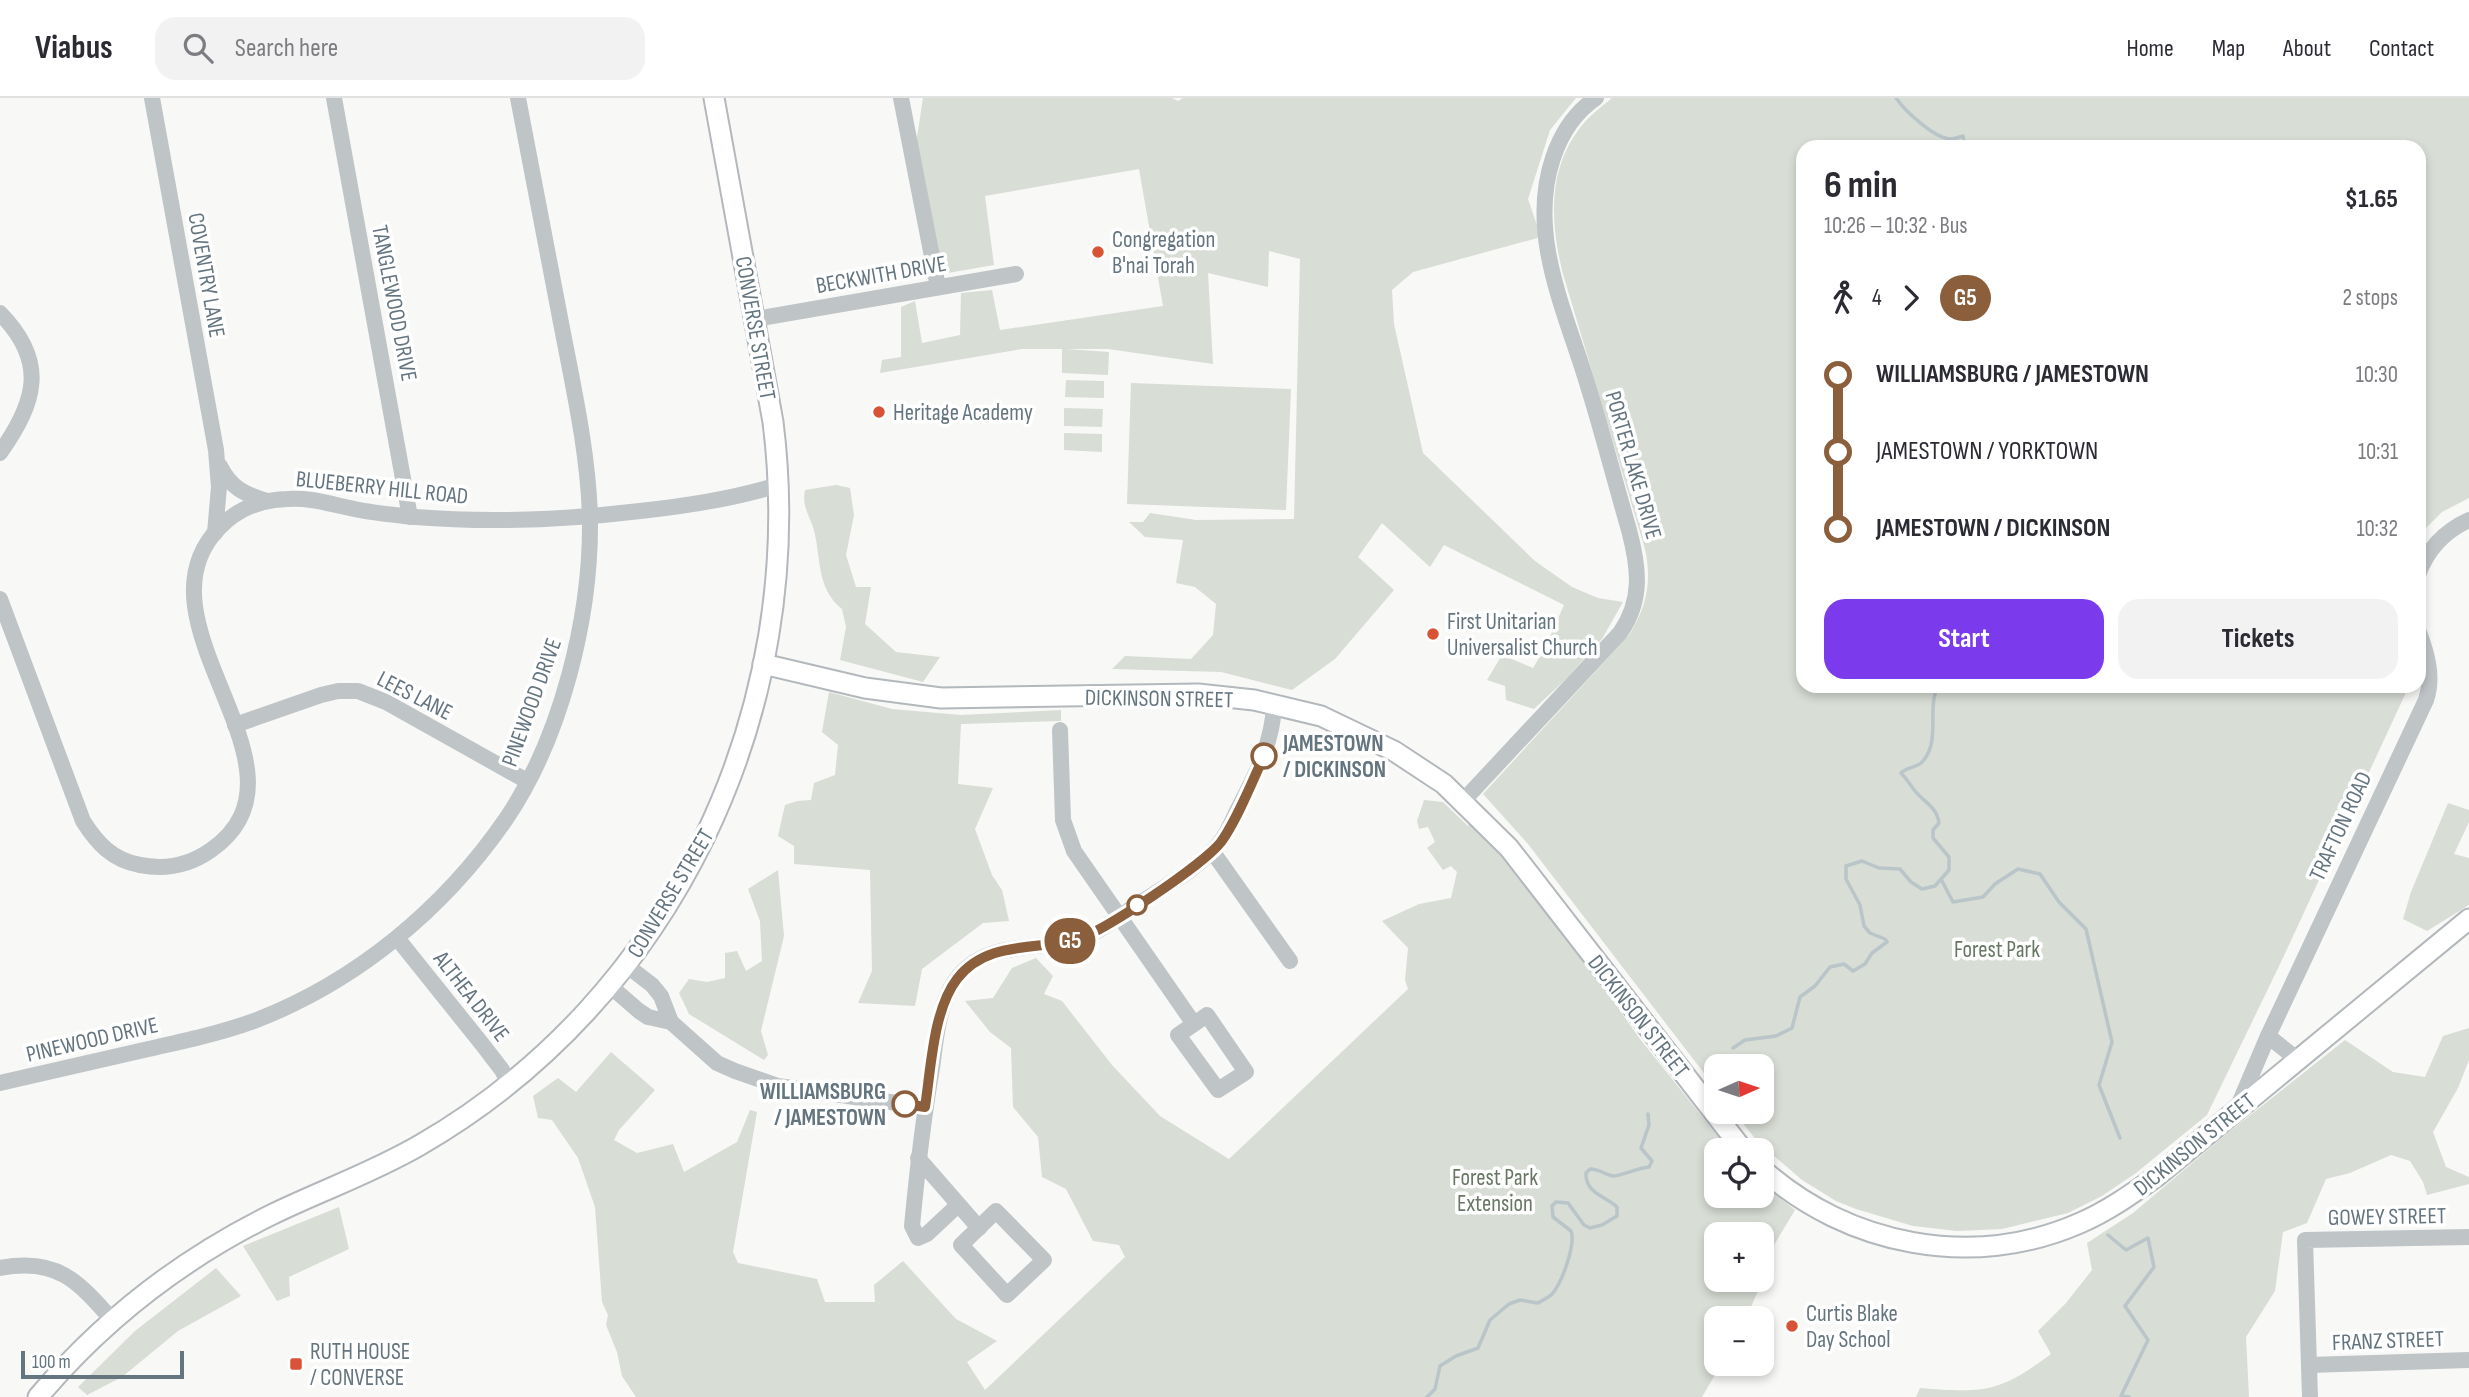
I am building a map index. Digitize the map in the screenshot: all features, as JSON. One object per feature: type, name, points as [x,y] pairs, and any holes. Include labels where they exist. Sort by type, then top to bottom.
[{"type":"main road","name":"CONVERSE STREET","points":[[38,1397],[66,1365],[113,1321],[167,1277],[217,1244],[268,1217],[413,1150],[455,1124],[509,1084],[575,1025],[626,965],[681,884],[714,820],[743,745],[769,634],[775,582],[778,485],[773,422],[714,98]]},
{"type":"main road","name":"DICKINSON STREET","points":[[763,664],[864,688],[930,697],[1198,694],[1274,704],[1321,716],[1369,737],[1432,775],[1463,801],[1521,863],[1734,1138]]},
{"type":"main road","name":"DICKINSON STREET","points":[[1774,1179],[1818,1209],[1865,1231],[1924,1245],[1995,1246],[2057,1232],[2108,1209],[2157,1175],[2469,919]]},
{"type":"street","name":"COVENTRY LANE","points":[[152,98],[218,461],[215,533]]},
{"type":"street","name":"TANGLEWOOD DRIVE","points":[[334,98],[410,517]]},
{"type":"street","name":"PINEWOOD DRIVE","points":[[0,1083],[252,1022],[331,983],[373,957],[436,902],[506,818],[527,782],[551,728],[577,649],[585,599],[590,518],[570,368],[519,98]]},
{"type":"street","points":[[901,98],[938,286]]},
{"type":"street","name":"PORTER LAKE DRIVE","points":[[1463,801],[1620,634],[1631,615],[1637,594],[1639,575],[1632,540],[1555,282],[1544,227],[1545,189],[1556,150],[1573,118],[1595,98]]},
{"type":"street","name":"BECKWITH DRIVE","points":[[755,318],[1016,274]]},
{"type":"street","points":[[0,313],[20,340],[32,374],[31,394],[24,416],[0,453]]},
{"type":"street","name":"COVENTRY LANE","points":[[218,461],[228,480],[238,491],[267,501]]},
{"type":"street","name":"BLUEBERRY HILL ROAD","points":[[0,599],[83,821],[94,838],[117,858],[144,866],[179,865],[204,855],[232,832],[241,814],[248,783],[246,763],[235,725],[194,611],[193,597],[197,568],[205,547],[231,517],[244,508],[267,501],[304,499],[410,517],[491,521],[590,518],[695,504],[778,485]]},
{"type":"street","points":[[2426,558],[2437,542],[2469,520]]},
{"type":"street","name":"TRAFTON ROAD","points":[[2236,1111],[2267,1036],[2426,700],[2430,673],[2426,659]]},
{"type":"street","name":"LEES LANE","points":[[235,725],[321,695],[338,691],[358,691],[386,702],[527,782]]},
{"type":"street","points":[[958,1205],[927,1234],[918,1238],[912,1226],[925,1107],[940,1014],[953,986],[963,972],[984,957],[1002,950],[1060,943],[1084,937],[1183,875],[1212,851],[1224,837],[1264,756],[1273,723],[1274,704]]},
{"type":"street","points":[[1060,730],[1063,820],[1073,851],[1194,1024]]},
{"type":"street","points":[[1212,851],[1290,961]]},
{"type":"street","name":"ALTHEA DRIVE","points":[[397,938],[502,1070],[509,1084]]},
{"type":"street","points":[[626,965],[652,985],[661,996],[671,1022],[717,1063],[759,1081],[925,1107]]},
{"type":"street","points":[[609,985],[648,1017],[671,1022]]},
{"type":"street","points":[[1207,1015],[1247,1072],[1217,1090],[1178,1035],[1194,1024],[1207,1015]]},
{"type":"street","points":[[2267,1036],[2298,1060]]},
{"type":"street","points":[[918,1158],[979,1228]]},
{"type":"street","points":[[996,1211],[1044,1260],[1007,1295],[961,1245],[979,1228],[996,1211]]},
{"type":"street","name":"GOWEY STREET","points":[[2309,1364],[2305,1240],[2469,1237]]},
{"type":"street","points":[[0,1268],[40,1265],[68,1275],[113,1321]]},
{"type":"street","name":"FRANZ STREET","points":[[2309,1364],[2469,1360]]},
{"type":"street","points":[[2309,1364],[2310,1397]]},
{"type":"green space","points":[[923,98],[1172,98],[1178,101],[1183,98],[1576,98],[1550,130],[1528,199],[1541,237],[1413,272],[1392,290],[1394,324],[1423,453],[1535,561],[1572,587],[1598,598],[1623,602],[1602,639],[1534,709],[1506,700],[1505,686],[1487,680],[1502,655],[1533,668],[1545,648],[1556,653],[1561,644],[1549,639],[1564,605],[1444,545],[1430,567],[1382,523],[1358,557],[1394,590],[1335,659],[1292,690],[1221,672],[1112,669],[1125,656],[1191,659],[1213,635],[1216,604],[1195,587],[1176,583],[1183,540],[1145,537],[1129,522],[1143,522],[1150,513],[1196,520],[1294,519],[1300,259],[1269,251],[1268,287],[1208,273],[1213,364],[1108,349],[1066,349],[1109,352],[1108,375],[1062,373],[1062,349],[1022,349],[880,373],[882,360],[901,357],[901,307],[915,301],[922,343],[960,335],[961,293],[992,290],[1000,330],[1163,306],[1139,169],[985,196],[994,265],[942,274],[916,144]]},
{"type":"green space","name":"Forest Park","points":[[1612,98],[2469,98],[2469,498],[2442,512],[2426,528],[2426,140],[1796,140],[1796,693],[2406,693],[2207,1115],[2136,1173],[2102,1196],[2068,1213],[2002,1229],[1957,1231],[1913,1226],[1836,1201],[1802,1180],[1774,1156],[1774,1138],[1755,1138],[1743,1124],[1774,1124],[1774,1054],[1704,1054],[1704,1073],[1528,844],[1483,794],[1629,635],[1644,604],[1648,583],[1645,549],[1563,274],[1556,238],[1554,201],[1560,165],[1567,148],[1585,122]]},
{"type":"green space","points":[[1066,380],[1104,381],[1104,398],[1065,397]]},
{"type":"green space","points":[[1131,383],[1291,389],[1286,510],[1127,504]]},
{"type":"green space","points":[[1064,408],[1103,409],[1102,427],[1064,426]]},
{"type":"green space","points":[[1064,433],[1102,434],[1102,452],[1064,450]]},
{"type":"green space","points":[[836,485],[850,488],[854,515],[846,555],[856,587],[871,587],[865,624],[896,652],[940,657],[923,682],[840,660],[846,627],[842,609],[833,600],[823,581],[816,538],[804,500],[805,490]]},
{"type":"green space","points":[[829,692],[892,709],[961,715],[1061,710],[1061,721],[961,724],[958,784],[993,788],[975,829],[992,875],[1002,890],[1009,921],[983,923],[922,969],[915,1006],[858,1003],[872,971],[870,870],[794,864],[794,846],[778,836],[785,805],[811,800],[814,783],[835,775],[838,745],[822,732]]},
{"type":"green space","name":"Forest Park Extension","points":[[1424,800],[1443,802],[1468,826],[1471,816],[1548,909],[1640,1039],[1704,1119],[1704,1124],[1708,1124],[1719,1138],[1704,1138],[1704,1208],[1774,1208],[1774,1193],[1795,1210],[1774,1245],[1774,1222],[1704,1222],[1704,1292],[1758,1292],[1751,1306],[1704,1306],[1704,1376],[1714,1376],[1702,1397],[636,1397],[622,1376],[617,1352],[606,1325],[608,1315],[602,1302],[595,1207],[578,1158],[552,1120],[538,1118],[533,1096],[558,1078],[576,1092],[611,1052],[655,1090],[619,1130],[614,1140],[637,1153],[673,1144],[684,1172],[737,1142],[750,1110],[757,1112],[733,1252],[738,1263],[817,1279],[825,1302],[875,1302],[874,1285],[903,1261],[956,1319],[997,1341],[967,1362],[985,1390],[1125,1257],[1119,1245],[1093,1241],[1066,1189],[1042,1177],[1038,1137],[1013,1107],[1011,1048],[990,1032],[965,1001],[993,998],[1012,968],[1036,958],[1053,976],[1044,994],[1062,1001],[1112,1065],[1160,1116],[1229,1159],[1408,989],[1405,980],[1408,948],[1382,921],[1419,904],[1451,898],[1457,872],[1451,866],[1443,870],[1427,848],[1435,842],[1428,827],[1419,829],[1417,821]]},
{"type":"green space","points":[[2448,803],[2469,810],[2469,822],[2454,854],[2469,858],[2469,905],[2427,931],[2403,919],[2411,892]]},
{"type":"green space","points":[[778,870],[784,936],[761,1031],[768,1055],[764,1060],[689,1014],[679,993],[689,979],[707,982],[725,978],[725,953],[737,951],[746,971],[762,961],[760,921],[748,889]]},
{"type":"green space","points":[[2469,1028],[2469,1060],[2458,1088],[2433,1132],[2446,1167],[2469,1177],[2469,1184],[2427,1195],[2423,1182],[2410,1161],[2391,1155],[2350,1173],[2326,1179],[2307,1223],[2283,1232],[2275,1291],[2246,1337],[2249,1397],[1916,1397],[1920,1388],[1976,1390],[2004,1383],[2051,1354],[2038,1331],[2066,1303],[2092,1270],[2087,1243],[2133,1213],[2345,1040],[2393,1072],[2425,1077],[2443,1036]]},
{"type":"green space","points":[[339,1207],[349,1249],[289,1277],[290,1296],[277,1301],[243,1246]]},
{"type":"green space","points":[[216,1268],[241,1296],[178,1331],[122,1377],[87,1395],[78,1387],[135,1331]]},
{"type":"waterway","points":[[1896,98],[1913,117],[1937,134],[1951,139],[1963,136],[1964,140]]},
{"type":"waterway","points":[[1733,1048],[1745,1040],[1776,1036],[1792,1028],[1800,997],[1815,986],[1830,967],[1844,964],[1853,971],[1865,964],[1872,953],[1887,942],[1870,933],[1864,926],[1860,905],[1846,879],[1846,866],[1862,861],[1879,868],[1900,869],[1911,882],[1922,889],[1935,886],[1949,870],[1949,857],[1933,838],[1933,830],[1939,823],[1938,817],[1901,773],[1919,765],[1931,746],[1936,693]]},
{"type":"waterway","points":[[1942,881],[1953,902],[1983,897],[1995,884],[2018,869],[2040,874],[2059,902],[2086,929],[2112,1042],[2099,1085],[2120,1138]]},
{"type":"waterway","points":[[1427,1397],[1435,1389],[1440,1366],[1456,1356],[1478,1348],[1490,1320],[1509,1304],[1520,1300],[1538,1303],[1556,1289],[1572,1245],[1571,1231],[1553,1217],[1552,1206],[1556,1202],[1568,1203],[1584,1225],[1590,1228],[1602,1225],[1617,1216],[1617,1207],[1592,1190],[1586,1173],[1594,1169],[1613,1176],[1649,1167],[1652,1161],[1641,1148],[1649,1125],[1648,1114]]},
{"type":"waterway","points":[[2108,1235],[2126,1250],[2148,1238],[2154,1267],[2125,1306],[2148,1340],[2121,1396],[2129,1397]]},
{"type":"bus line","name":"G5","points":[[905,1104],[925,1107],[940,1014],[963,972],[984,957],[1002,950],[1060,943],[1084,937],[1183,875],[1224,837],[1264,756]]},
{"type":"place","name":"Congregation B'nai Torah","points":[[1098,252]]},
{"type":"place","name":"Heritage Academy","points":[[879,412]]},
{"type":"place","name":"First Unitarian Universalist Church","points":[[1433,634]]},
{"type":"place","name":"JAMESTOWN / DICKINSON","points":[[1264,756]]},
{"type":"place","name":"WILLIAMSBURG / JAMESTOWN","points":[[905,1104]]},
{"type":"place","name":"Curtis Blake Day School","points":[[1792,1326]]},
{"type":"place","name":"RUTH HOUSE / CONVERSE","points":[[296,1364]]}]
